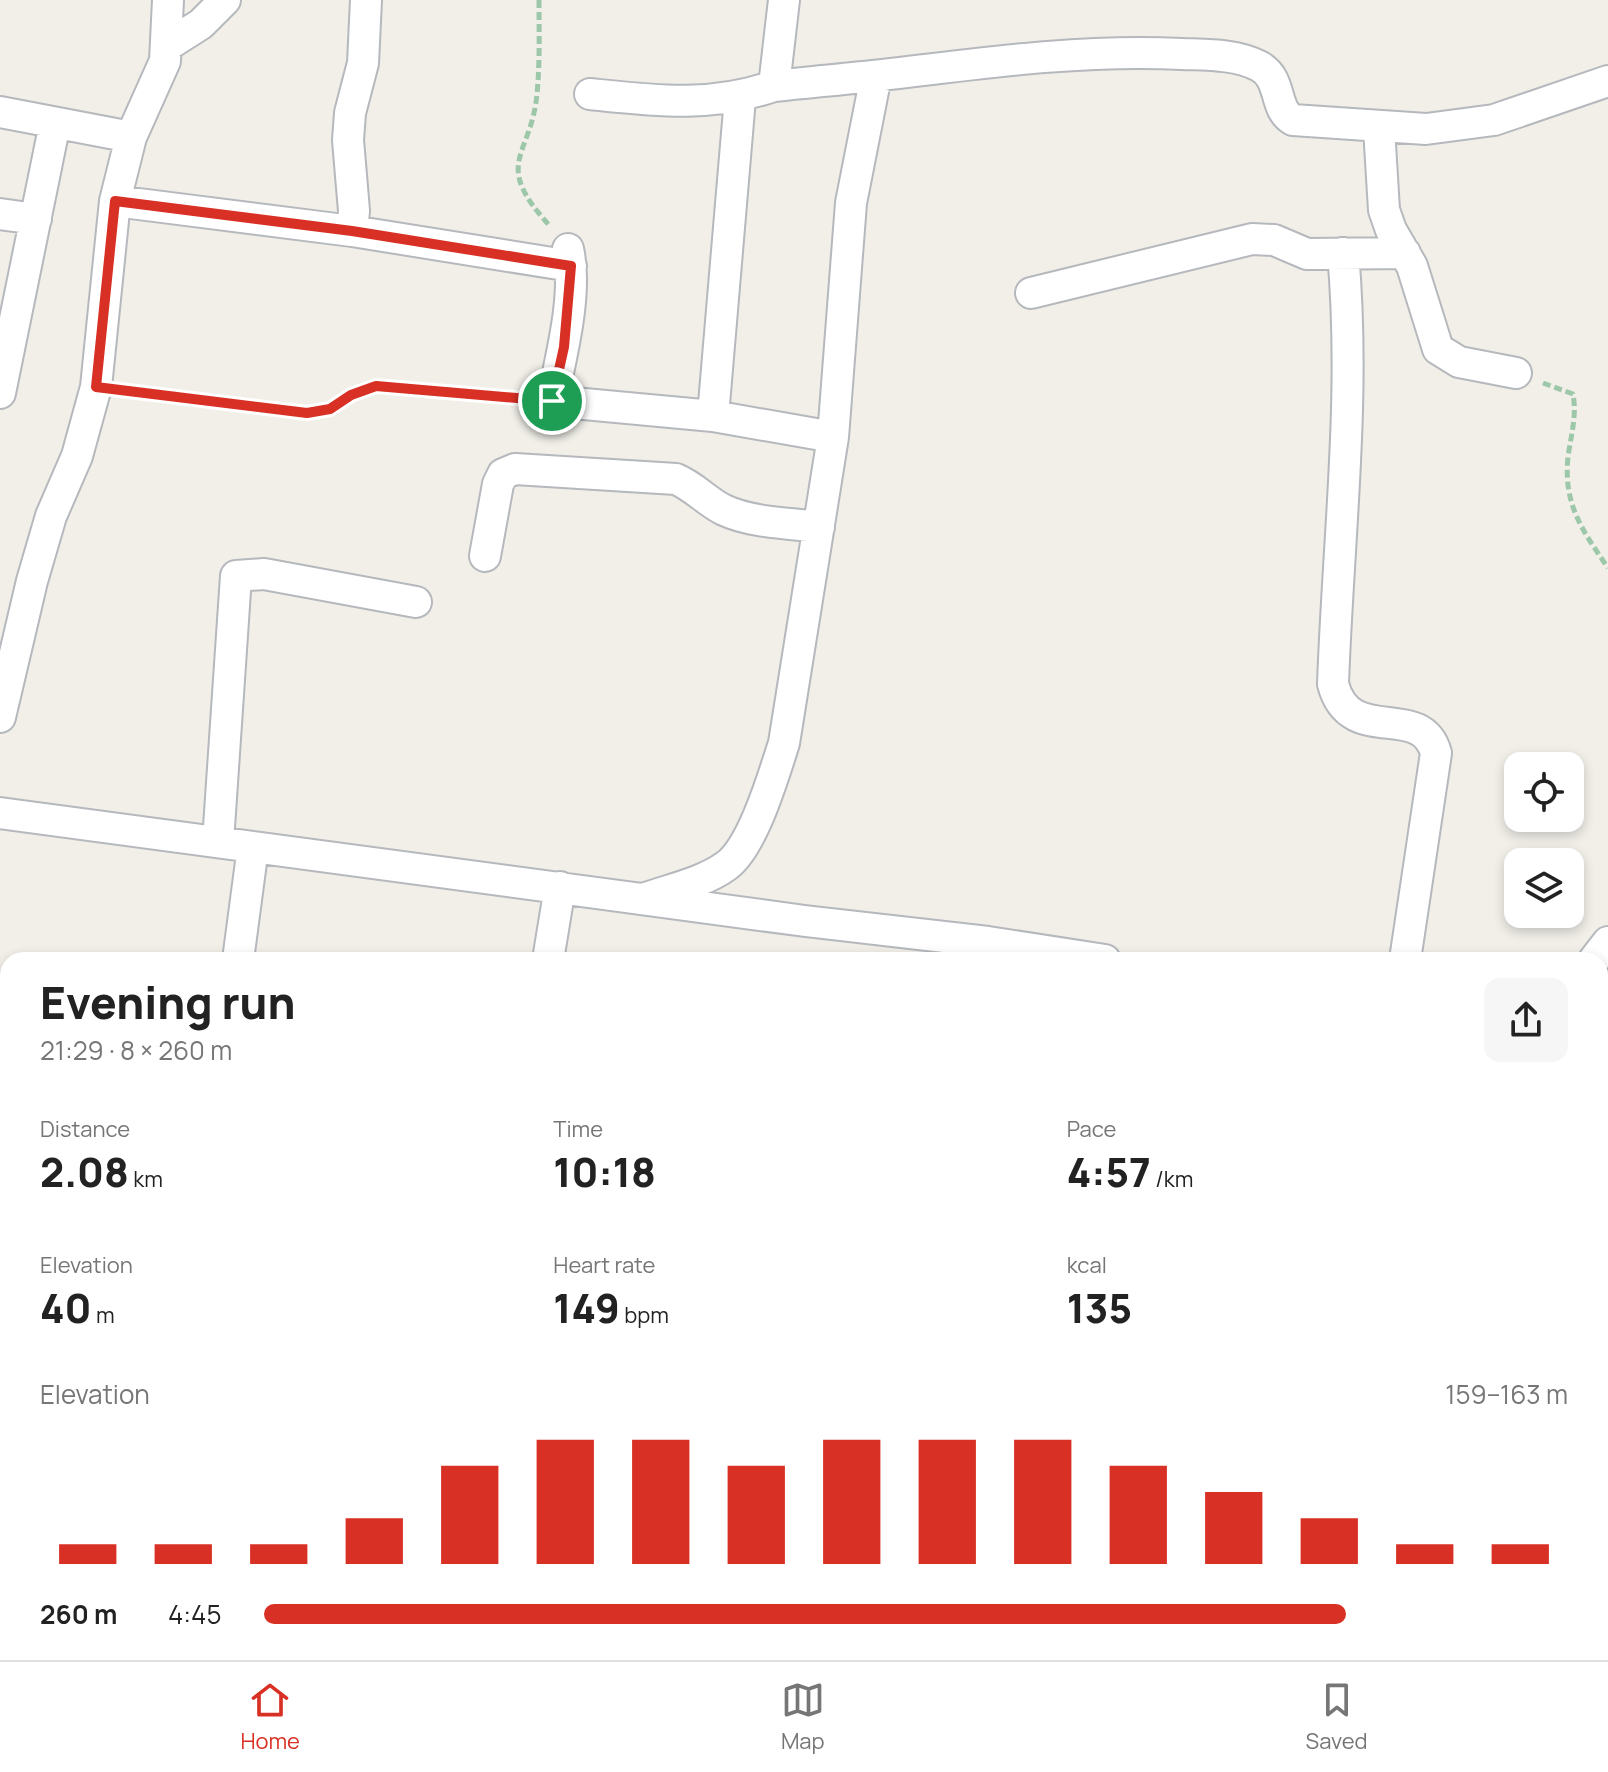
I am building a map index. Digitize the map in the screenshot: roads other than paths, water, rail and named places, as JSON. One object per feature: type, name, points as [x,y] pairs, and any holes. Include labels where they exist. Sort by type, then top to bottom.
[{"type":"street","points":[[0,717],[32,581],[51,516],[77,456],[96,387],[115,201],[131,137],[150,98],[168,45],[168,0]]},
{"type":"street","points":[[168,45],[201,24],[225,0]]},
{"type":"street","points":[[352,231],[354,211],[348,140],[350,113],[363,63],[366,0]]},
{"type":"street","points":[[774,86],[784,0]]},
{"type":"street","points":[[590,94],[682,102],[740,98],[774,86],[1026,57],[1153,52],[1221,56],[1260,67],[1280,90],[1282,108],[1293,120],[1426,129],[1494,120],[1608,81]]},
{"type":"street","points":[[644,899],[706,876],[738,855],[771,783],[784,743],[833,437],[851,203],[876,76]]},
{"type":"street","points":[[713,416],[740,98]]},
{"type":"street","points":[[0,112],[131,137]]},
{"type":"street","points":[[0,393],[55,123]]},
{"type":"street","points":[[1379,128],[1384,210],[1391,230],[1405,253],[1438,349],[1459,362],[1516,373]]},
{"type":"street","points":[[115,201],[570,258],[564,347],[552,401],[713,416],[833,437]]},
{"type":"street","points":[[0,214],[36,219]]},
{"type":"street","points":[[1031,293],[1252,239],[1274,240],[1307,254],[1405,253]]},
{"type":"street","points":[[1343,253],[1349,322],[1350,399],[1338,552],[1333,684],[1338,702],[1352,716],[1422,730],[1432,739],[1436,753],[1406,952]]},
{"type":"street","points":[[485,556],[498,484],[503,474],[515,469],[676,479],[696,487],[721,509],[740,516],[819,527]]},
{"type":"street","points":[[218,842],[236,576],[246,573],[275,576],[416,602]]},
{"type":"street","points":[[0,813],[560,887],[938,948],[994,952]]},
{"type":"street","points":[[239,952],[253,847]]},
{"type":"street","points":[[549,952],[560,887]]}]
